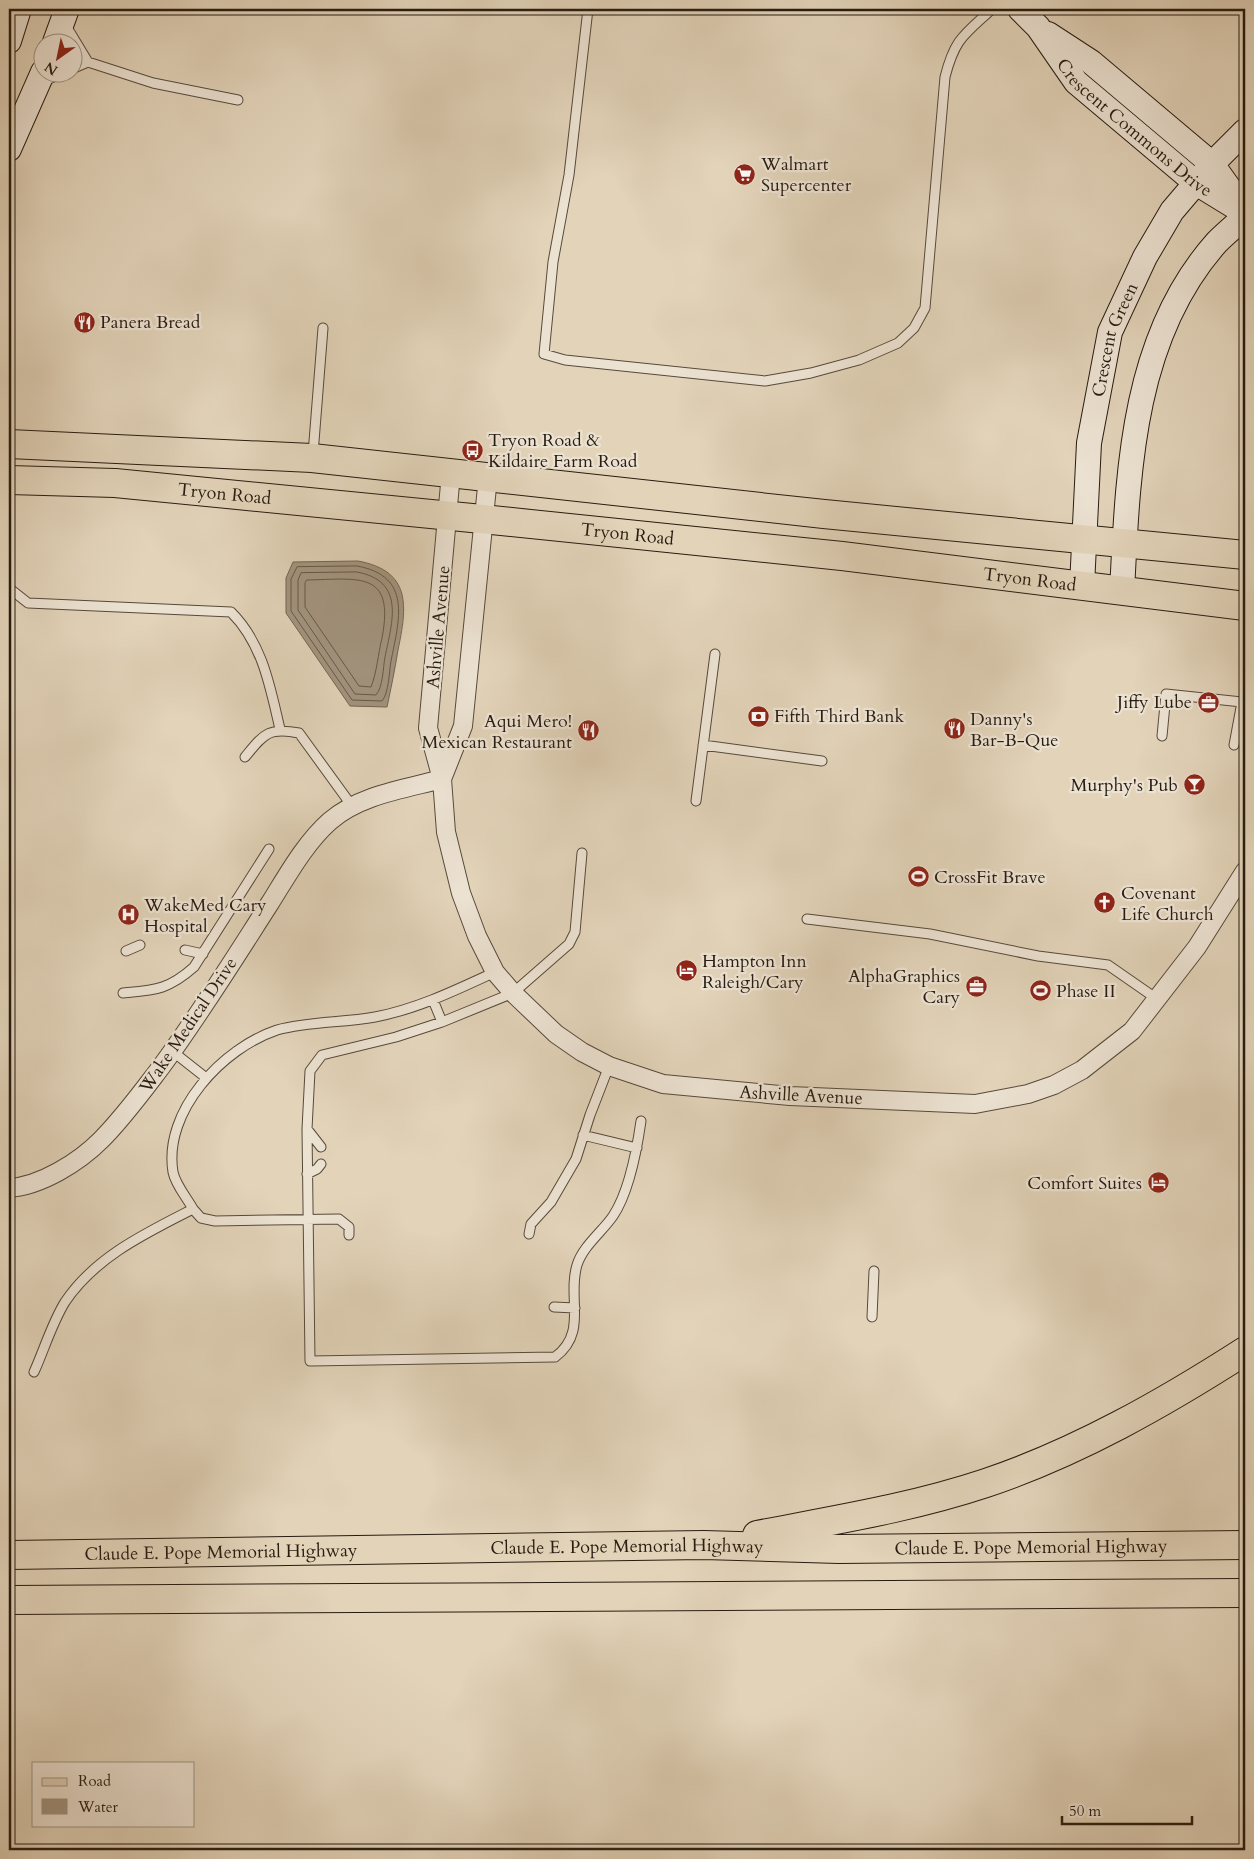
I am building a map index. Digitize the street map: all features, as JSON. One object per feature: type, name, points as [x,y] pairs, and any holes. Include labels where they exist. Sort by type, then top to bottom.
[{"type":"main road","points":[[9,444],[312,458],[1084,540],[1245,555]]},
{"type":"main road","name":"Tryon Road","points":[[9,480],[125,484],[482,518],[842,556],[1245,606]]},
{"type":"main road","points":[[704,1545],[899,1507],[985,1483],[1054,1456],[1149,1409],[1245,1351]]},
{"type":"main road","name":"Claude E. Pope Memorial Highway","points":[[9,1555],[704,1545],[839,1549],[1245,1545]]},
{"type":"main road","points":[[9,1600],[1245,1594]]},
{"type":"street","points":[[10,34],[19,9]]},
{"type":"street","name":"Crescent Commons Drive","points":[[1020,9],[1038,27],[1076,82],[1196,182],[1245,214]]},
{"type":"street","name":"Crescent Commons Drive","points":[[1038,27],[1091,62],[1212,164],[1245,214]]},
{"type":"street","points":[[9,148],[39,82]]},
{"type":"street","name":"Crescent Green","points":[[1082,586],[1088,442],[1110,332],[1145,257],[1172,211],[1212,164],[1245,131]]},
{"type":"street","points":[[1122,592],[1131,460],[1142,392],[1154,353],[1169,313],[1188,281],[1217,242],[1245,214]]},
{"type":"street","name":"Ashville Avenue","points":[[451,474],[428,728],[442,780],[446,832],[461,893],[476,936],[496,972],[512,993],[556,1034],[582,1052],[609,1066],[663,1084],[728,1091],[975,1104],[1028,1094],[1054,1085],[1082,1070],[1132,1031],[1197,947],[1245,871]]},
{"type":"street","name":"Ashville Avenue","points":[[442,780],[463,726],[482,518],[488,477]]},
{"type":"street","name":"Wake Medical Drive","points":[[9,1188],[48,1177],[76,1160],[100,1141],[138,1098],[172,1052],[297,861],[329,822],[352,806],[377,796],[442,780]]},
{"type":"lane","points":[[588,9],[570,175],[554,262],[544,354],[565,360],[765,381],[811,373],[858,360],[898,343],[914,328],[925,308],[944,77],[951,53],[960,38],[992,9]]},
{"type":"lane","points":[[61,24],[88,62],[153,83],[238,100]]},
{"type":"lane","points":[[82,65],[88,62]]},
{"type":"lane","points":[[312,458],[323,328]]},
{"type":"lane","points":[[9,588],[28,602],[231,612],[244,625],[265,666],[280,729]]},
{"type":"lane","points":[[696,801],[715,654]]},
{"type":"lane","points":[[1162,736],[1166,694],[1242,702],[1234,744]]},
{"type":"lane","points":[[245,757],[264,734],[280,729],[299,733],[352,806]]},
{"type":"lane","points":[[703,745],[822,761]]},
{"type":"lane","points":[[123,993],[161,989],[182,978],[203,954],[269,849]]},
{"type":"lane","points":[[582,853],[575,932],[570,944],[512,993],[442,1022],[322,1055],[310,1071],[307,1129],[310,1362],[555,1357],[564,1350],[572,1337],[577,1266],[583,1254],[614,1214],[635,1161],[641,1121]]},
{"type":"lane","points":[[806,918],[930,934],[1038,956],[1108,966],[1157,999]]},
{"type":"lane","points":[[126,951],[140,945]]},
{"type":"lane","points":[[185,950],[203,954]]},
{"type":"lane","points":[[350,1235],[349,1226],[339,1219],[215,1221],[201,1218],[193,1209],[173,1174],[172,1140],[187,1104],[205,1078],[254,1040],[277,1030],[375,1017],[433,1000],[496,972]]},
{"type":"lane","points":[[433,1000],[442,1022]]},
{"type":"lane","points":[[172,1052],[205,1078]]},
{"type":"lane","points":[[529,1234],[531,1224],[551,1202],[576,1159],[609,1066]]},
{"type":"lane","points":[[307,1129],[321,1147]]},
{"type":"lane","points":[[583,1135],[637,1148]]},
{"type":"lane","points":[[307,1174],[317,1169],[321,1164]]},
{"type":"lane","points":[[34,1372],[65,1303],[95,1268],[136,1238],[193,1209]]},
{"type":"lane","points":[[872,1317],[874,1271]]},
{"type":"lane","points":[[554,1308],[575,1308]]},
{"type":"water","points":[[358,561],[376,566],[388,573],[397,582],[402,593],[403,619],[387,707],[350,706],[286,613],[286,578],[293,562]]},
{"type":"place","name":"Walmart Supercenter","points":[[745,174]]},
{"type":"place","name":"Panera Bread","points":[[84,322]]},
{"type":"place","name":"Tryon Road & Kildaire Farm Road","points":[[472,450]]},
{"type":"place","name":"Jiffy Lube","points":[[1208,702]]},
{"type":"place","name":"Fifth Third Bank","points":[[758,716]]},
{"type":"place","name":"Danny's Bar-B-Que","points":[[954,729]]},
{"type":"place","name":"Aqui Mero! Mexican Restaurant","points":[[588,731]]},
{"type":"place","name":"Murphy's Pub","points":[[1194,785]]},
{"type":"place","name":"CrossFit Brave","points":[[918,877]]},
{"type":"place","name":"Covenant Life Church","points":[[1105,903]]},
{"type":"place","name":"WakeMed Cary Hospital","points":[[128,915]]},
{"type":"place","name":"Hampton Inn Raleigh/Cary","points":[[686,971]]},
{"type":"place","name":"AlphaGraphics Cary","points":[[976,986]]},
{"type":"place","name":"Phase II","points":[[1040,991]]},
{"type":"place","name":"Comfort Suites","points":[[1158,1183]]}]
